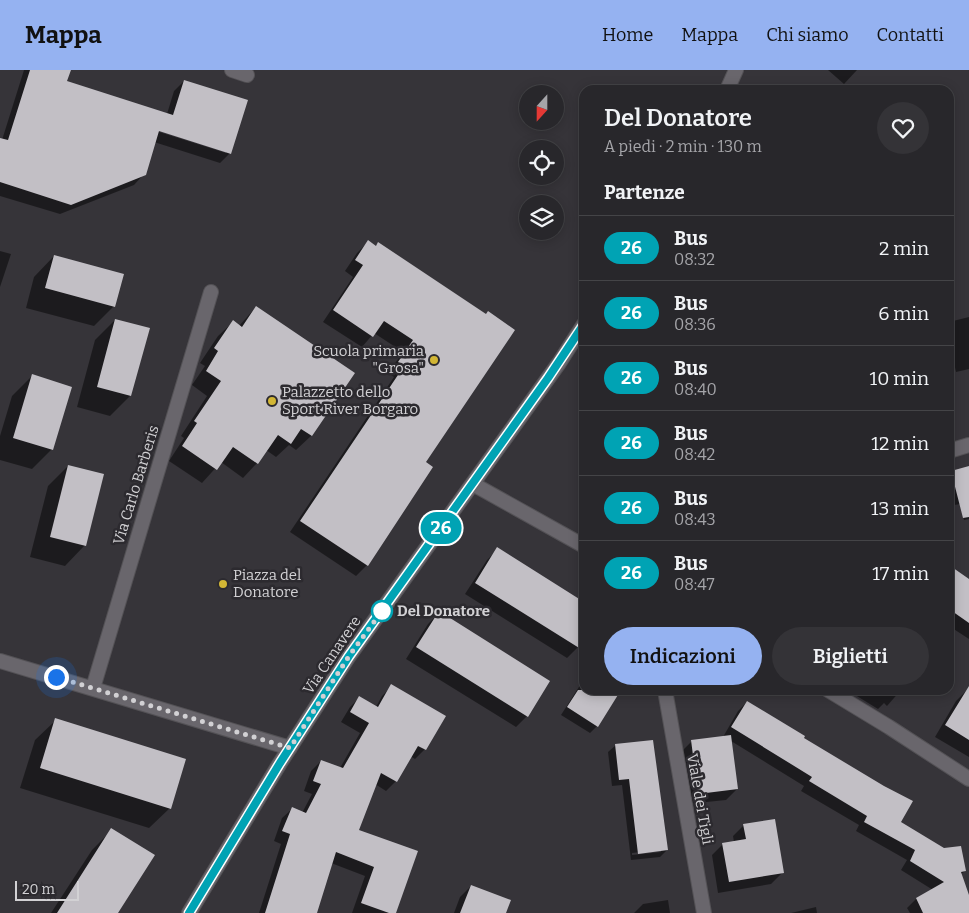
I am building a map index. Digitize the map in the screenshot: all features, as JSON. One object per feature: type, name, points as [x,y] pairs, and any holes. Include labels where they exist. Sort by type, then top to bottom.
[{"type":"street","points":[[232,70],[247,75]]},
{"type":"street","points":[[728,85],[736,70]]},
{"type":"street","name":"Via Carlo Barberis","points":[[92,688],[211,292]]},
{"type":"street","name":"Via Canavere","points":[[192,912],[290,748],[349,656],[473,484],[579,332]]},
{"type":"street","points":[[954,450],[969,445]]},
{"type":"street","points":[[473,484],[579,543]]},
{"type":"street","points":[[0,660],[290,748]]},
{"type":"street","name":"Viale dei Tigli","points":[[666,695],[704,913]]},
{"type":"street","points":[[836,695],[969,779]]},
{"type":"building","points":[[30,70],[71,70],[67,81],[173,115],[184,80],[248,100],[231,154],[159,131],[146,175],[71,205],[0,182],[0,138],[8,140]]},
{"type":"building","points":[[368,240],[376,246],[378,242],[486,314],[488,311],[515,330],[426,462],[433,467],[368,566],[300,521],[404,366],[398,362],[413,340],[384,321],[373,337],[333,310],[363,265],[355,260]]},
{"type":"building","points":[[54,255],[124,274],[115,307],[45,288]]},
{"type":"building","name":"Palazzetto dello Sport River Borgaro","points":[[256,306],[355,373],[312,436],[301,429],[291,444],[278,435],[258,464],[233,447],[217,470],[182,446],[197,423],[194,421],[221,381],[206,371],[218,351],[214,348],[233,320],[242,327]]},
{"type":"building","points":[[115,319],[150,328],[131,396],[97,387]]},
{"type":"building","points":[[32,374],[72,387],[53,450],[13,438]]},
{"type":"building","points":[[68,465],[104,474],[86,546],[50,537]]},
{"type":"building","points":[[969,466],[969,517],[963,518],[954,483],[954,470]]},
{"type":"building","points":[[497,547],[579,599],[579,648],[475,583]]},
{"type":"building","points":[[954,568],[969,579],[969,623],[954,612]]},
{"type":"building","points":[[439,611],[550,681],[528,717],[416,647]]},
{"type":"building","points":[[391,684],[446,716],[426,750],[418,746],[397,782],[381,773],[359,830],[418,851],[396,913],[389,913],[361,903],[374,867],[336,852],[317,913],[265,913],[290,834],[282,831],[292,807],[306,813],[321,784],[313,781],[321,760],[343,768],[369,723],[350,712],[359,696],[378,707]]},
{"type":"building","points":[[969,686],[969,740],[945,725]]},
{"type":"building","points":[[578,690],[579,695],[618,695],[598,727],[567,707]]},
{"type":"building","points":[[747,701],[805,736],[804,738],[884,786],[913,801],[901,822],[944,848],[961,846],[966,871],[961,872],[969,895],[969,913],[923,913],[916,898],[944,882],[910,861],[915,850],[864,822],[867,816],[809,781],[812,777],[731,727]]},
{"type":"building","points":[[55,718],[186,759],[171,809],[40,768]]},
{"type":"building","points":[[731,735],[738,789],[698,794],[691,740]]},
{"type":"building","points":[[653,740],[668,850],[638,854],[629,779],[619,780],[615,744]]},
{"type":"building","points":[[775,819],[784,873],[729,882],[722,843],[746,839],[743,824]]},
{"type":"building","points":[[111,828],[155,855],[118,913],[57,913]]},
{"type":"building","points":[[471,885],[511,900],[506,913],[460,913]]},
{"type":"bus line","name":"26","points":[[189,913],[280,763],[349,656],[548,378],[579,332]]},
{"type":"place","name":"Scuola primaria \"Grosa\"","points":[[434,360]]},
{"type":"place","name":"Palazzetto dello Sport River Borgaro","points":[[272,401]]},
{"type":"place","name":"Piazza del Donatore","points":[[223,584]]},
{"type":"place","name":"Del Donatore","points":[[382,611]]},
{"type":"route","points":[[56,677],[290,748],[349,656],[382,611]]}]
